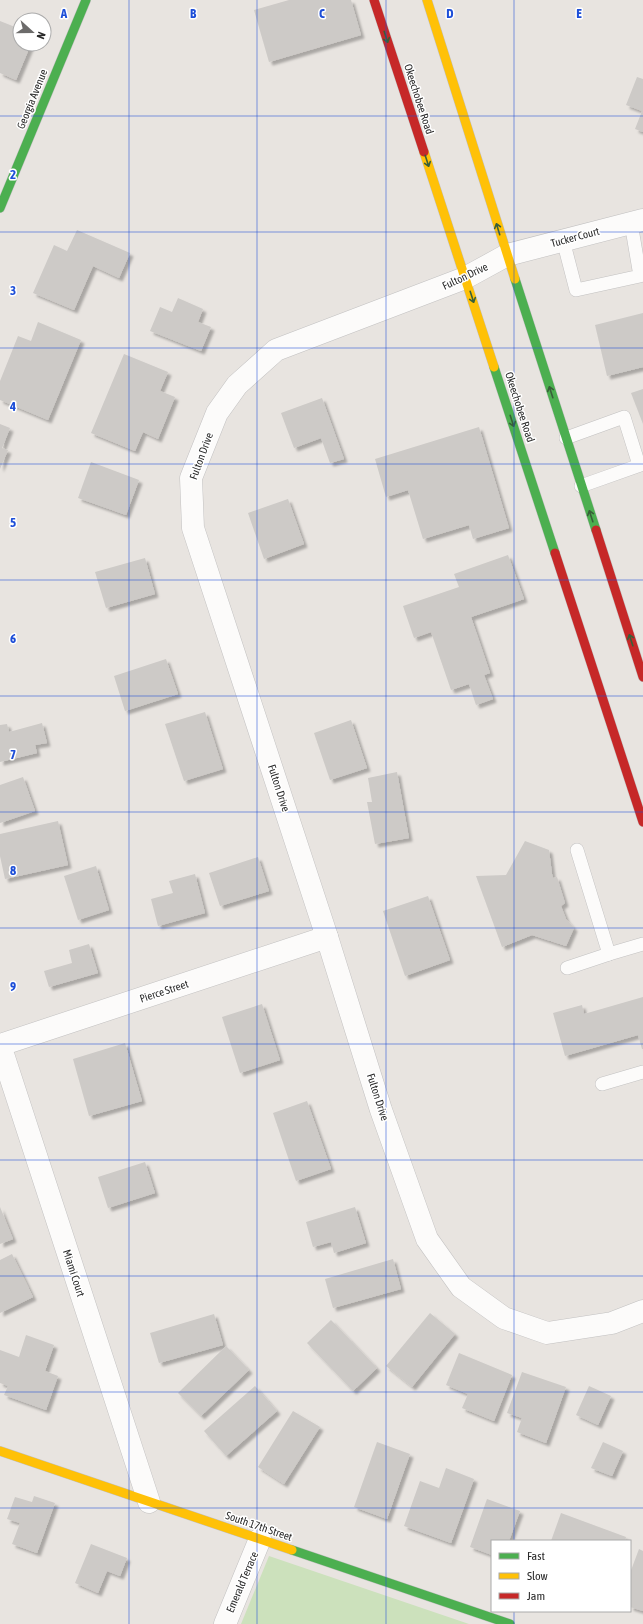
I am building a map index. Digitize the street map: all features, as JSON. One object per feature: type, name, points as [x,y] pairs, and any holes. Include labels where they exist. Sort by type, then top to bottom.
[{"type":"main road","name":"Georgia Avenue","points":[[0,208],[86,0]]},
{"type":"main road","name":"Okeechobee Road","points":[[374,0],[643,822]]},
{"type":"main road","points":[[427,0],[507,255],[643,677]]},
{"type":"main road","name":"South 17th Street","points":[[0,1451],[510,1624]]},
{"type":"street","name":"Tucker Court","points":[[507,255],[637,221]]},
{"type":"street","name":"Fulton Drive","points":[[507,255],[465,278],[276,350],[237,385],[217,414],[191,478],[193,528],[327,937],[381,1110],[427,1238],[461,1287],[504,1318],[548,1333],[612,1323],[643,1311]]},
{"type":"street","name":"Pierce Street","points":[[0,1045],[327,937]]},
{"type":"street","name":"Miami Court","points":[[0,1045],[149,1502]]},
{"type":"street","name":"Emerald Terrace","points":[[225,1624],[260,1540]]},
{"type":"lane","points":[[563,240],[576,290],[640,276],[637,221]]},
{"type":"lane","points":[[566,438],[624,417],[641,465],[581,486]]},
{"type":"lane","points":[[577,850],[609,954]]},
{"type":"lane","points":[[566,968],[643,944]]},
{"type":"lane","points":[[602,1084],[643,1072]]},
{"type":"green space","points":[[269,1556],[469,1624],[241,1624]]},
{"type":"building","points":[[289,0],[351,0],[361,35],[269,62],[254,10]]},
{"type":"building","points":[[0,21],[12,26],[12,52],[28,52],[16,80],[0,73]]},
{"type":"building","points":[[637,77],[643,79],[643,132],[635,129],[642,111],[626,105]]},
{"type":"building","points":[[77,230],[130,253],[119,278],[93,266],[74,310],[33,293],[54,245],[67,251]]},
{"type":"building","points":[[178,298],[203,309],[198,322],[211,327],[201,351],[150,331],[160,307],[172,312]]},
{"type":"building","points":[[643,313],[643,367],[607,376],[595,325]]},
{"type":"building","points":[[38,322],[81,340],[48,420],[0,400],[0,381],[18,336],[31,341]]},
{"type":"building","points":[[124,354],[168,372],[160,391],[175,397],[158,439],[143,432],[135,451],[91,433]]},
{"type":"building","points":[[643,389],[643,424],[631,393]]},
{"type":"building","points":[[322,398],[344,459],[330,463],[321,438],[294,448],[281,413]]},
{"type":"building","points":[[0,424],[10,428],[2,448],[8,450],[0,469]]},
{"type":"building","points":[[479,427],[509,528],[473,539],[469,525],[423,539],[408,490],[386,497],[375,459]]},
{"type":"building","points":[[91,462],[139,480],[126,515],[78,498]]},
{"type":"building","points":[[288,499],[304,544],[264,559],[248,513]]},
{"type":"building","points":[[508,555],[524,599],[471,617],[490,673],[484,675],[493,699],[476,705],[469,684],[451,690],[431,632],[414,638],[403,606],[459,587],[454,574]]},
{"type":"building","points":[[145,558],[155,594],[106,608],[95,572]]},
{"type":"building","points":[[166,659],[178,694],[125,711],[114,676]]},
{"type":"building","points":[[205,712],[223,769],[184,781],[165,724]]},
{"type":"building","points":[[351,720],[367,768],[330,780],[314,733]]},
{"type":"building","points":[[42,723],[47,743],[35,745],[37,753],[0,762],[0,725],[7,724],[9,732]]},
{"type":"building","points":[[397,772],[409,838],[375,844],[367,802],[372,802],[368,778]]},
{"type":"building","points":[[23,777],[35,811],[0,823],[0,785]]},
{"type":"building","points":[[58,821],[68,865],[5,879],[0,856],[0,834]]},
{"type":"building","points":[[525,841],[549,850],[553,878],[557,877],[565,903],[561,906],[566,919],[574,928],[566,946],[532,935],[502,947],[476,876],[506,875]]},
{"type":"building","points":[[258,857],[269,891],[220,906],[209,873]]},
{"type":"building","points":[[96,866],[109,910],[78,920],[64,876]]},
{"type":"building","points":[[195,874],[205,913],[158,926],[151,899],[173,893],[169,881]]},
{"type":"building","points":[[428,896],[450,960],[405,976],[383,911]]},
{"type":"building","points":[[89,944],[98,973],[49,987],[44,971],[72,963],[69,950]]},
{"type":"building","points":[[643,997],[643,1049],[638,1035],[565,1056],[553,1013],[582,1005],[584,1014]]},
{"type":"building","points":[[262,1004],[280,1060],[240,1073],[222,1017]]},
{"type":"building","points":[[125,1043],[142,1101],[89,1116],[73,1059]]},
{"type":"building","points":[[307,1101],[331,1169],[296,1181],[273,1113]]},
{"type":"building","points":[[145,1162],[155,1193],[108,1208],[98,1177]]},
{"type":"building","points":[[0,1207],[13,1239],[0,1244]]},
{"type":"building","points":[[355,1207],[366,1243],[334,1253],[331,1242],[313,1247],[306,1222]]},
{"type":"building","points":[[12,1254],[33,1297],[0,1313],[0,1260]]},
{"type":"building","points":[[393,1259],[401,1289],[333,1308],[325,1279]]},
{"type":"building","points":[[430,1313],[455,1334],[412,1387],[386,1366]]},
{"type":"building","points":[[214,1314],[223,1345],[159,1363],[150,1333]]},
{"type":"building","points":[[331,1320],[377,1368],[353,1391],[307,1343]]},
{"type":"building","points":[[26,1335],[54,1345],[45,1371],[58,1376],[46,1410],[4,1395],[8,1386],[0,1383],[0,1350],[19,1357]]},
{"type":"building","points":[[226,1346],[249,1370],[201,1416],[178,1393]]},
{"type":"building","points":[[459,1353],[512,1375],[494,1421],[462,1408],[468,1394],[446,1385]]},
{"type":"building","points":[[522,1372],[566,1387],[546,1443],[517,1432],[522,1418],[507,1413]]},
{"type":"building","points":[[255,1386],[277,1411],[226,1456],[204,1431]]},
{"type":"building","points":[[589,1386],[611,1396],[598,1425],[576,1415]]},
{"type":"building","points":[[293,1411],[320,1427],[284,1484],[258,1467]]},
{"type":"building","points":[[377,1442],[410,1454],[387,1519],[354,1507]]},
{"type":"building","points":[[603,1442],[623,1451],[612,1476],[591,1468]]},
{"type":"building","points":[[446,1468],[474,1479],[451,1543],[404,1526],[420,1481],[439,1488]]},
{"type":"building","points":[[34,1496],[55,1503],[37,1553],[12,1544],[20,1523],[7,1519],[15,1497],[32,1502]]},
{"type":"building","points":[[487,1499],[520,1511],[509,1540],[491,1540],[491,1555],[470,1547]]},
{"type":"building","points":[[561,1513],[626,1537],[625,1540],[551,1540]]},
{"type":"building","points":[[91,1544],[127,1558],[120,1576],[107,1571],[98,1593],[75,1583]]},
{"type":"building","points":[[639,1549],[643,1551],[643,1611],[631,1607],[631,1570]]},
{"type":"traffic: fast","points":[[0,208],[86,0]]},
{"type":"traffic: fast","points":[[515,279],[596,530]]},
{"type":"traffic: fast","points":[[494,367],[555,553]]},
{"type":"traffic: fast","points":[[292,1550],[510,1624]]},
{"type":"traffic: slow","points":[[427,0],[515,279]]},
{"type":"traffic: slow","points":[[424,152],[494,367]]},
{"type":"traffic: slow","points":[[0,1451],[292,1550]]},
{"type":"traffic: jam","points":[[374,0],[424,152]]},
{"type":"traffic: jam","points":[[596,530],[643,677]]},
{"type":"traffic: jam","points":[[555,553],[643,822]]}]
